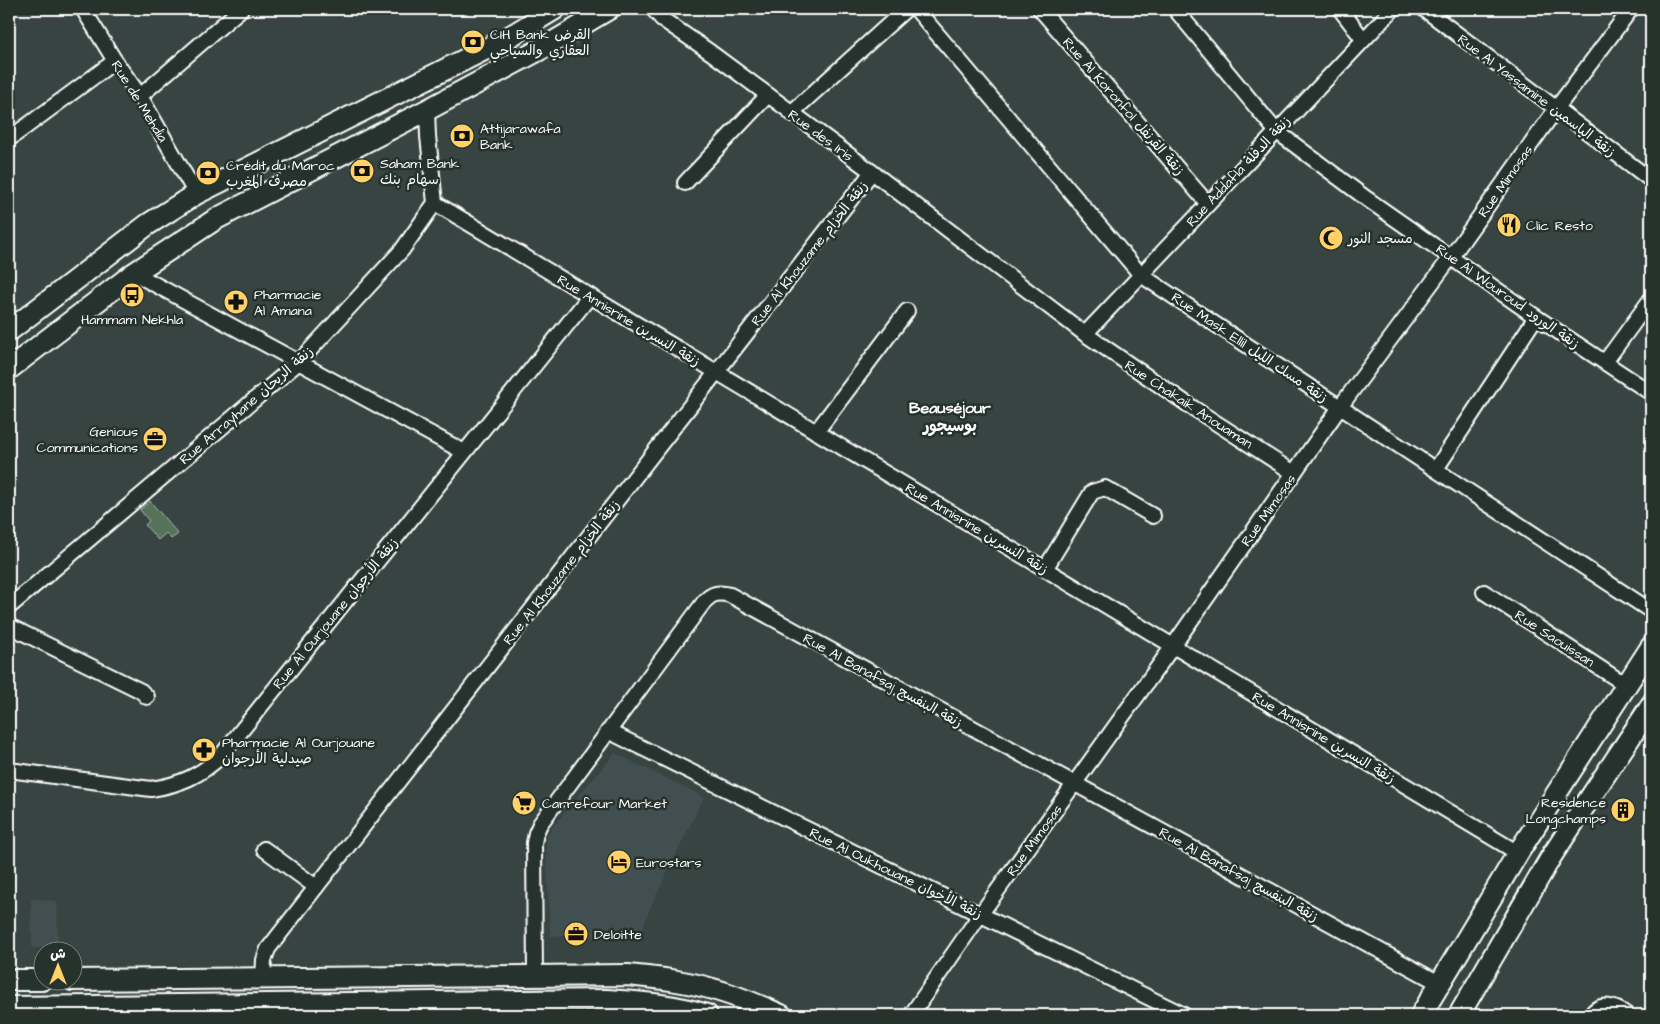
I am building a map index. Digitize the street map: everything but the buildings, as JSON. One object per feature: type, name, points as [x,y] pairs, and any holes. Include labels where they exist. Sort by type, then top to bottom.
[{"type":"main road","points":[[9,369],[134,273],[202,227],[239,206],[427,110],[543,48],[610,9]]},
{"type":"main road","points":[[9,331],[146,225],[196,194],[504,40],[544,11]]},
{"type":"main road","points":[[1420,1015],[1518,853],[1651,647]]},
{"type":"main road","points":[[1459,1015],[1552,855],[1651,706]]},
{"type":"main road","points":[[82,980],[628,975],[670,980],[716,990],[739,997],[781,1015]]},
{"type":"main road","points":[[9,980],[32,980]]},
{"type":"main road","points":[[9,1007],[606,1000],[678,1007],[708,1015]]},
{"type":"street","name":"Rue de Mehdia","points":[[83,9],[114,61],[140,96],[196,194]]},
{"type":"street","points":[[140,96],[241,9]]},
{"type":"street","name":"Rue des Iris","points":[[653,9],[662,19],[872,172],[1084,334]]},
{"type":"street","points":[[791,113],[906,9]]},
{"type":"street","name":"Rue Mask Ellil زنقة مسك الليل","points":[[916,9],[1141,275],[1651,611]]},
{"type":"street","name":"Rue Al Koronfol زنقة القرنفل","points":[[1040,9],[1208,204]]},
{"type":"street","name":"Rue Al Wouroud زنقة الورود","points":[[1175,9],[1276,131],[1367,199],[1536,317],[1651,393]]},
{"type":"street","points":[[1340,9],[1363,39]]},
{"type":"street","name":"Rue Addafla زنقة الدفلة","points":[[1084,334],[1392,9]]},
{"type":"street","name":"Rue Al Yassamine زنقة الياسمين","points":[[1424,9],[1651,180]]},
{"type":"street","name":"Rue Mimosas","points":[[912,1015],[1340,407],[1556,109],[1631,9]]},
{"type":"street","points":[[9,139],[114,61]]},
{"type":"street","points":[[685,183],[768,95]]},
{"type":"street","points":[[427,110],[435,203]]},
{"type":"street","name":"Rue Al Khouzame زنقة الخزام","points":[[263,978],[264,960],[268,949],[872,172]]},
{"type":"street","name":"Rue Annisrine زنقة النسرين","points":[[435,203],[1518,853]]},
{"type":"street","name":"Rue Arrayhane زنقة الريحان","points":[[9,607],[299,362],[402,250],[435,203]]},
{"type":"street","points":[[134,273],[464,452]]},
{"type":"street","name":"Rue Al Ourjouane زنقة الأرجوان","points":[[9,770],[150,789],[188,780],[204,770],[221,756],[590,296]]},
{"type":"street","points":[[1605,362],[1651,299]]},
{"type":"street","points":[[816,432],[907,311]]},
{"type":"street","points":[[1436,469],[1536,317]]},
{"type":"street","name":"Rue Chakaik Anouaman","points":[[1084,334],[1193,408],[1294,473]]},
{"type":"street","points":[[1045,569],[1092,492],[1098,489],[1105,488],[1152,516]]},
{"type":"street","name":"Rue Saouissan","points":[[1484,592],[1626,685]]},
{"type":"street","name":"Rue Al Banafsaj زنقة البنفسج","points":[[535,976],[534,842],[536,833],[547,814],[704,602],[713,594],[723,594],[730,596],[1439,983]]},
{"type":"street","points":[[9,626],[134,687],[147,697]]},
{"type":"street","name":"Rue Al Oukhouane زنقة الأخوان","points":[[608,731],[1184,1015]]},
{"type":"street","points":[[264,849],[316,887]]},
{"type":"street","points":[[1591,1015],[1592,1012],[1600,1008],[1610,1006],[1627,1015]]},
{"type":"shaded area","points":[[615,753],[704,797],[651,906],[642,929],[620,928],[619,938],[550,936],[547,837],[553,826]]},
{"type":"shaded area","points":[[31,899],[57,901],[58,942],[32,942],[32,948]]},
{"type":"green space","points":[[150,501],[178,534],[171,539],[166,533],[158,540],[145,525],[149,521],[140,510]]},
{"type":"tram line","points":[[1434,1015],[1533,849],[1651,668]]},
{"type":"tram line","points":[[1446,1015],[1541,854],[1651,684]]},
{"type":"place","name":"CIH Bank القرض العقاري والسياحي","points":[[473,42]]},
{"type":"place","name":"Attijarawafa Bank","points":[[462,136]]},
{"type":"place","name":"Saham Bank سهام بنك","points":[[362,171]]},
{"type":"place","name":"Crédit du Maroc مصرف المغرب","points":[[208,173]]},
{"type":"place","name":"Clic Resto","points":[[1509,225]]},
{"type":"place","name":"مسجد النور","points":[[1331,238]]},
{"type":"place","name":"Hammam Nekhla","points":[[132,295]]},
{"type":"place","name":"Pharmacie Al Amana","points":[[236,302]]},
{"type":"place","name":"Genious Communications","points":[[155,439]]},
{"type":"place","name":"Pharmacie Al Ourjouane صيدلية الأرجوان","points":[[204,750]]},
{"type":"place","name":"Carrefour Market","points":[[524,803]]},
{"type":"place","name":"Residence Longchamps","points":[[1623,810]]},
{"type":"place","name":"Eurostars","points":[[619,862]]},
{"type":"place","name":"Deloitte","points":[[576,934]]},
{"type":"district","name":"Beauséjour بوسيجور","points":[[950,416]]}]
